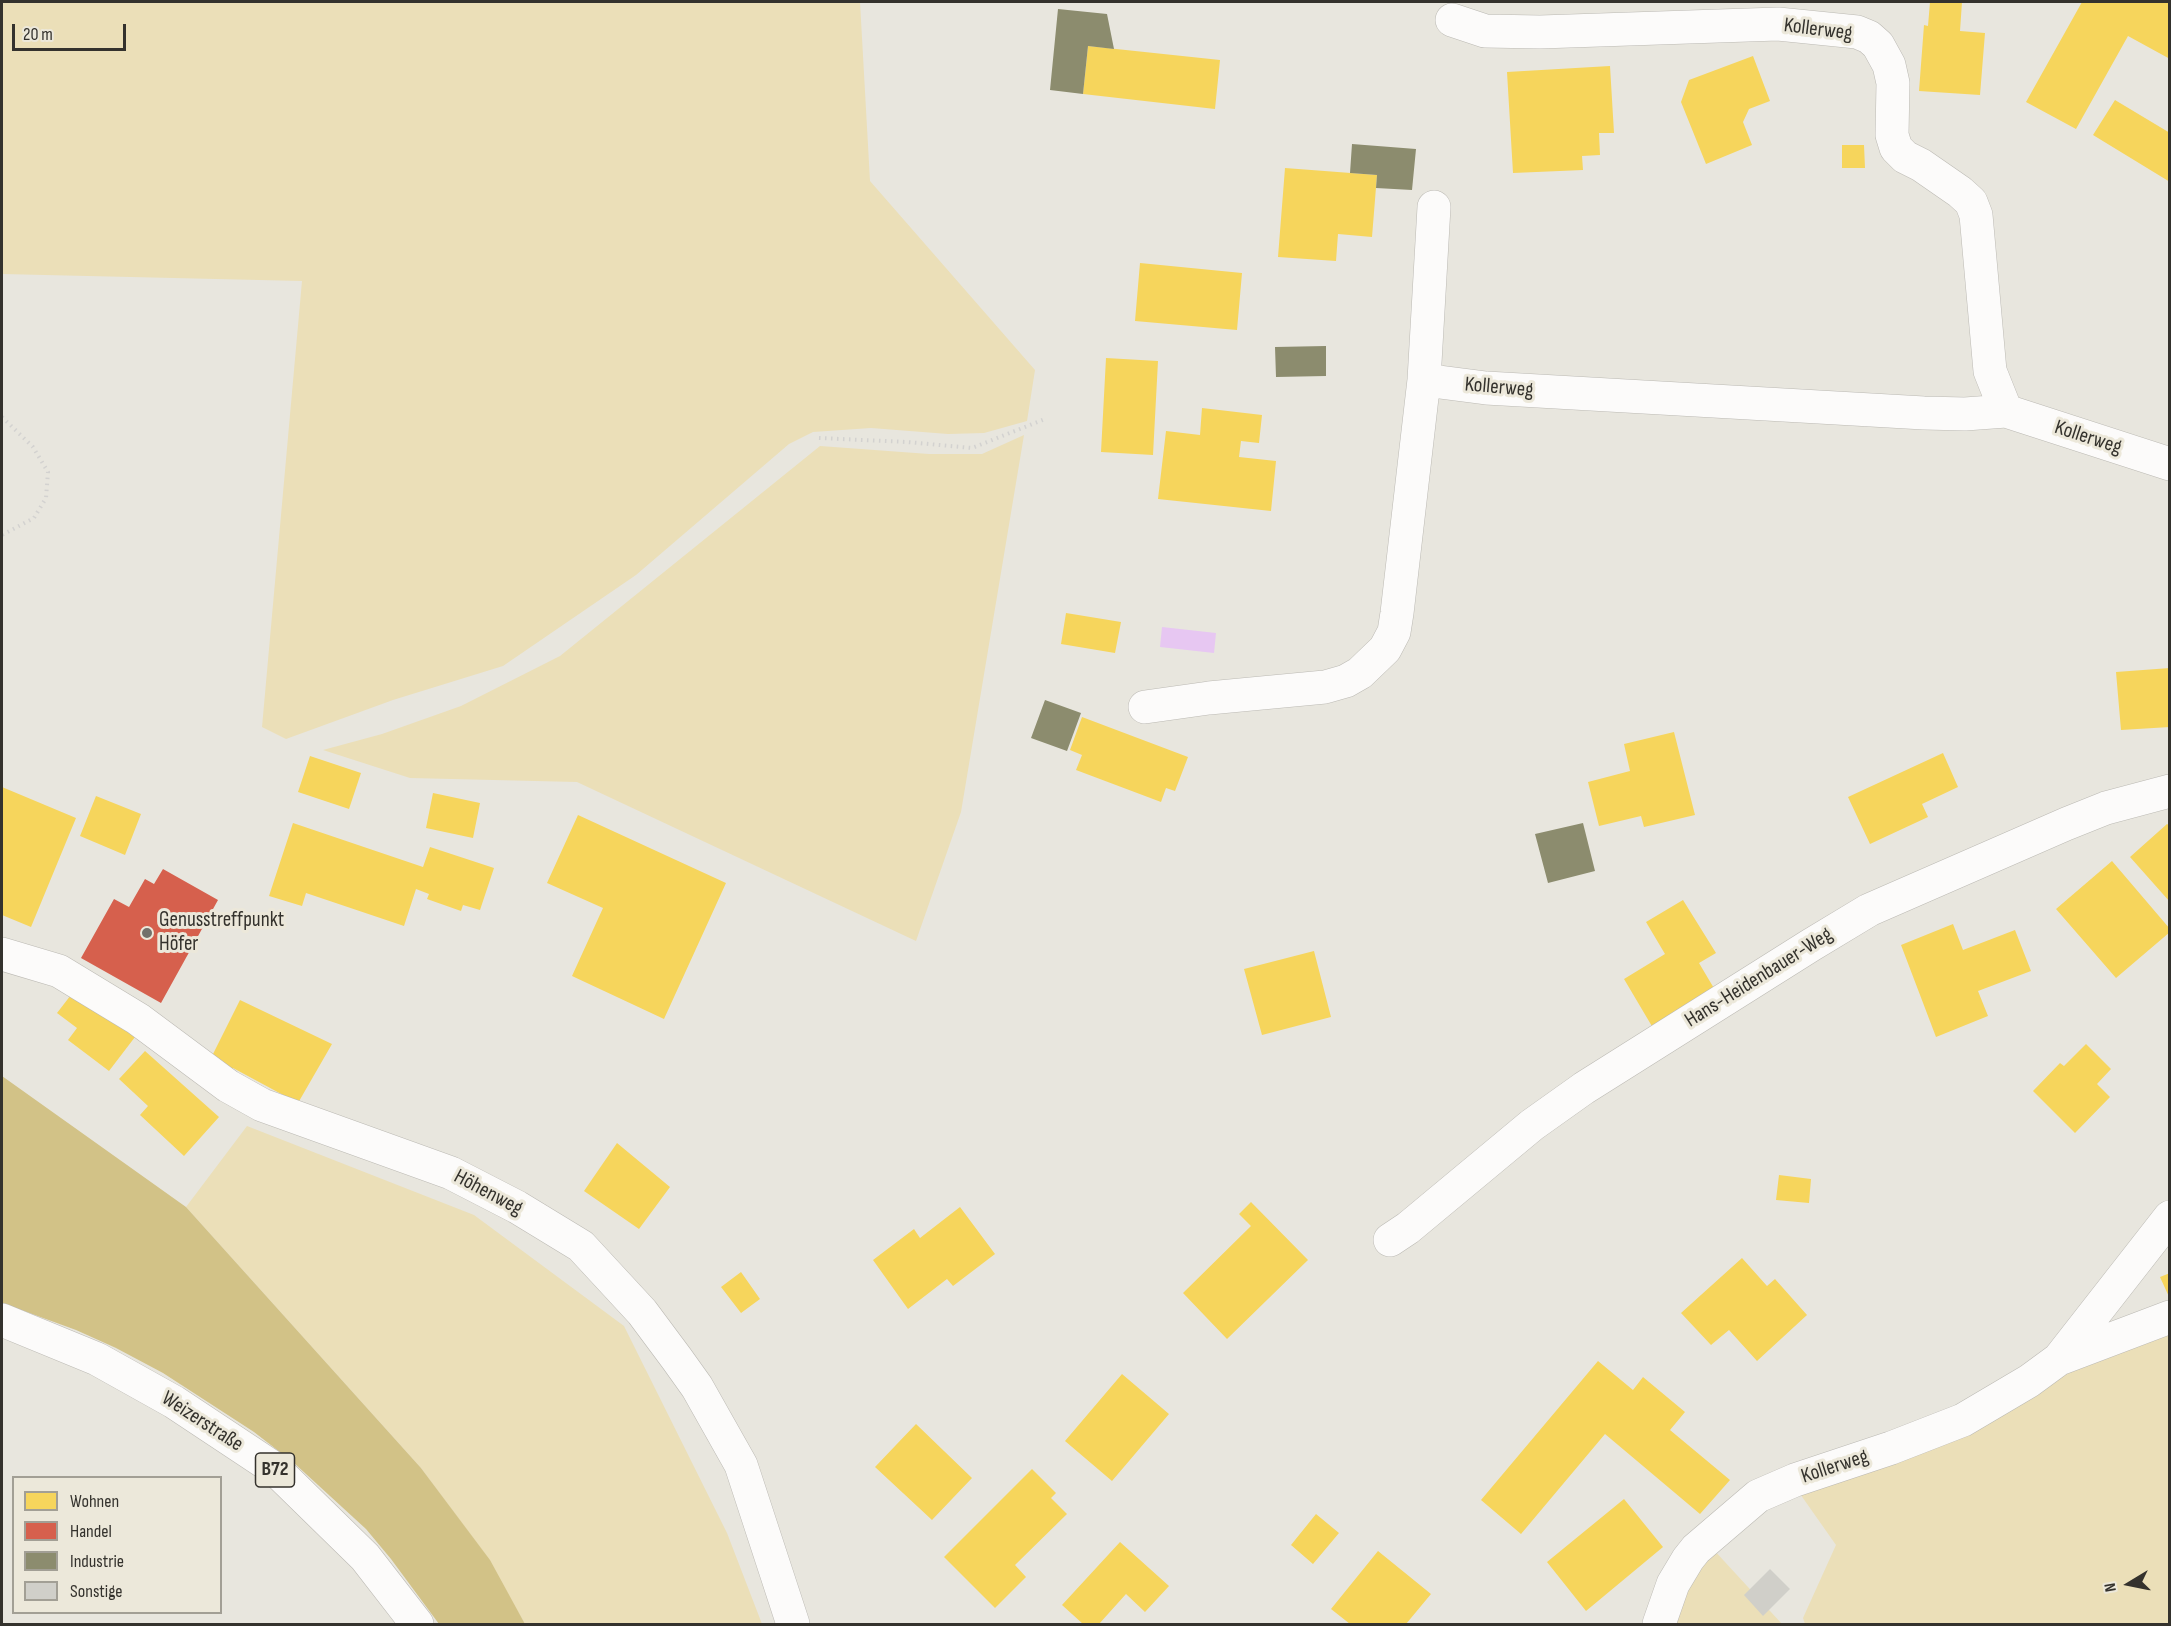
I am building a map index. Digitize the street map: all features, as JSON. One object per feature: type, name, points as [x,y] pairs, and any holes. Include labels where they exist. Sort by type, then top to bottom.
[{"type":"street","name":"Kollerweg","points":[[1452,20],[1485,31],[1540,32],[1778,24],[1857,32],[1869,37],[1878,45],[1890,65],[1893,82],[1892,135],[1896,148],[1905,157],[1921,165],[1960,192],[1971,202],[1976,215],[1990,371],[2006,411]]},
{"type":"street","points":[[1145,707],[1209,698],[1325,687],[1346,681],[1360,673],[1385,649],[1394,632],[1397,613],[1424,380],[1434,207]]},
{"type":"street","name":"Kollerweg","points":[[1424,380],[1486,388],[1924,413],[1965,414],[2006,411],[2169,464]]},
{"type":"street","name":"Hans-Heidenbauer-Weg","points":[[1390,1240],[1408,1228],[1532,1125],[1584,1088],[1869,910],[2076,820],[2133,800],[2169,791]]},
{"type":"street","name":"Höhenweg","points":[[2,954],[58,971],[138,1019],[228,1086],[262,1105],[451,1173],[517,1207],[581,1246],[642,1312],[670,1350],[697,1387],[741,1465],[794,1624]]},
{"type":"street","name":"Kollerweg","points":[[2059,1359],[2169,1217]]},
{"type":"street","name":"Kollerweg","points":[[1659,1624],[1673,1584],[1688,1559],[1758,1496],[1794,1480],[1891,1448],[1963,1420],[2029,1381],[2059,1359],[2169,1317]]},
{"type":"street","name":"Weizerstraße","points":[[2,1320],[97,1359],[174,1402],[275,1469],[365,1557],[417,1624]]},
{"type":"path","points":[[2,417],[33,447],[48,472],[46,498],[34,518],[2,535]]},
{"type":"path","points":[[819,438],[972,448],[1045,419]]},
{"type":"shaded area","points":[[2,2],[860,2],[870,181],[1035,370],[1027,421],[984,433],[948,434],[871,428],[813,432],[789,444],[636,575],[503,666],[393,700],[286,739],[262,727],[302,281],[2,274]]},
{"type":"shaded area","points":[[1024,435],[961,812],[916,941],[577,782],[410,778],[323,750],[382,734],[461,706],[560,656],[820,446],[929,454],[982,454]]},
{"type":"shaded area","points":[[1162,627],[1216,633],[1214,653],[1160,647]]},
{"type":"shaded area","points":[[2,1076],[186,1207],[421,1468],[490,1560],[525,1624],[439,1624],[366,1529],[294,1463],[254,1432],[163,1373],[116,1348],[76,1330],[2,1303]]},
{"type":"shaded area","points":[[247,1126],[474,1215],[624,1326],[727,1533],[762,1624],[525,1624],[484,1553],[421,1468],[186,1207]]},
{"type":"shaded area","points":[[2169,1330],[2169,1624],[1805,1624],[1803,1618],[1836,1545],[1798,1491],[2054,1376]]},
{"type":"shaded area","points":[[1713,1549],[1782,1624],[1670,1624],[1676,1604]]},
{"type":"building: Wohnen","points":[[1930,2],[1962,2],[1960,31],[1985,33],[1980,95],[1919,91],[1924,25],[1928,26]]},
{"type":"building: Wohnen","points":[[2082,2],[2170,2],[2170,59],[2128,36],[2076,129],[2026,102]]},
{"type":"building: Wohnen","points":[[1088,46],[1220,60],[1215,109],[1083,94]]},
{"type":"building: Wohnen","points":[[1753,56],[1770,101],[1749,109],[1743,122],[1752,145],[1706,164],[1681,102],[1689,80]]},
{"type":"building: Wohnen","points":[[1610,66],[1614,133],[1599,133],[1600,155],[1582,156],[1583,170],[1513,173],[1507,72]]},
{"type":"building: Wohnen","points":[[2115,100],[2170,133],[2170,182],[2093,135]]},
{"type":"building: Wohnen","points":[[1842,145],[1864,145],[1865,168],[1842,168]]},
{"type":"building: Wohnen","points":[[1285,168],[1377,175],[1372,237],[1338,234],[1336,261],[1278,257]]},
{"type":"building: Wohnen","points":[[1140,263],[1242,273],[1237,330],[1135,321]]},
{"type":"building: Wohnen","points":[[1106,358],[1158,361],[1153,455],[1101,452]]},
{"type":"building: Wohnen","points":[[1202,408],[1262,415],[1259,443],[1241,441],[1239,457],[1276,461],[1271,511],[1158,499],[1166,431],[1200,435]]},
{"type":"building: Wohnen","points":[[1066,613],[1121,622],[1115,653],[1061,644]]},
{"type":"building: Wohnen","points":[[2170,668],[2170,727],[2121,730],[2116,672]]},
{"type":"building: Wohnen","points":[[1082,717],[1188,757],[1175,791],[1166,788],[1161,802],[1076,770],[1082,755],[1070,750]]},
{"type":"building: Wohnen","points":[[1674,732],[1695,815],[1644,827],[1641,816],[1599,826],[1588,782],[1630,771],[1624,744]]},
{"type":"building: Wohnen","points":[[1943,753],[1958,787],[1922,804],[1928,817],[1870,844],[1848,797]]},
{"type":"building: Wohnen","points":[[310,756],[361,773],[349,809],[298,792]]},
{"type":"building: Wohnen","points":[[2,787],[76,818],[31,927],[2,915]]},
{"type":"building: Wohnen","points":[[433,793],[480,803],[473,838],[426,828]]},
{"type":"building: Wohnen","points":[[96,796],[141,814],[125,855],[80,836]]},
{"type":"building: Wohnen","points":[[578,815],[726,883],[664,1019],[572,976],[603,908],[547,883]]},
{"type":"building: Wohnen","points":[[293,823],[423,867],[430,847],[494,868],[480,910],[463,905],[461,911],[427,899],[429,894],[416,889],[404,926],[306,893],[302,906],[269,896]]},
{"type":"building: Wohnen","points":[[2167,824],[2170,826],[2170,902],[2130,857]]},
{"type":"building: Wohnen","points":[[2112,861],[2170,929],[2170,932],[2116,978],[2056,909]]},
{"type":"building: Wohnen","points":[[1683,900],[1716,953],[1699,963],[1715,990],[1653,1028],[1624,979],[1665,954],[1646,922]]},
{"type":"building: Wohnen","points":[[1953,924],[1963,950],[2015,930],[2031,971],[1978,991],[1988,1016],[1936,1037],[1901,945]]},
{"type":"building: Wohnen","points":[[1314,951],[1331,1017],[1262,1035],[1244,969]]},
{"type":"building: Wohnen","points":[[74,991],[135,1037],[109,1071],[68,1040],[77,1028],[57,1013]]},
{"type":"building: Wohnen","points":[[240,1000],[332,1044],[298,1103],[233,1068],[231,1073],[209,1062]]},
{"type":"building: Wohnen","points":[[2086,1044],[2111,1069],[2097,1084],[2110,1097],[2075,1133],[2033,1091],[2060,1063],[2064,1066]]},
{"type":"building: Wohnen","points":[[145,1051],[219,1117],[184,1156],[140,1115],[148,1106],[119,1079]]},
{"type":"building: Wohnen","points":[[617,1143],[670,1187],[639,1229],[584,1191]]},
{"type":"building: Wohnen","points":[[1779,1175],[1811,1179],[1809,1203],[1776,1200]]},
{"type":"building: Wohnen","points":[[1251,1202],[1308,1260],[1227,1339],[1183,1293],[1251,1226],[1239,1214]]},
{"type":"building: Wohnen","points":[[960,1207],[995,1254],[953,1286],[947,1279],[908,1309],[873,1260],[914,1229],[920,1238]]},
{"type":"building: Wohnen","points":[[1742,1258],[1767,1286],[1775,1279],[1807,1315],[1757,1361],[1729,1330],[1711,1345],[1681,1313]]},
{"type":"building: Wohnen","points":[[741,1272],[760,1299],[741,1313],[721,1287]]},
{"type":"building: Wohnen","points":[[2170,1273],[2170,1299],[2160,1277]]},
{"type":"building: Wohnen","points":[[1598,1361],[1633,1390],[1643,1377],[1685,1412],[1670,1430],[1730,1480],[1700,1514],[1605,1434],[1521,1534],[1481,1500]]},
{"type":"building: Wohnen","points":[[1122,1374],[1169,1414],[1112,1481],[1065,1441]]},
{"type":"building: Wohnen","points":[[916,1424],[972,1478],[932,1520],[875,1467]]},
{"type":"building: Wohnen","points":[[1032,1469],[1056,1493],[1051,1498],[1067,1514],[1015,1565],[1026,1577],[995,1608],[944,1557]]},
{"type":"building: Wohnen","points":[[1624,1499],[1663,1547],[1586,1611],[1547,1562]]},
{"type":"building: Wohnen","points":[[1316,1514],[1339,1533],[1313,1564],[1291,1545]]},
{"type":"building: Wohnen","points":[[1120,1542],[1169,1586],[1145,1612],[1126,1594],[1099,1624],[1083,1624],[1062,1605]]},
{"type":"building: Wohnen","points":[[1378,1551],[1431,1594],[1406,1624],[1350,1624],[1331,1609]]},
{"type":"building: Handel","name":"Genusstreffpunkt Höfer","points":[[163,869],[218,900],[161,1003],[81,958],[114,899],[129,907],[145,879],[154,884]]},
{"type":"building: Industrie","points":[[1058,9],[1107,14],[1114,49],[1088,46],[1083,94],[1050,90]]},
{"type":"building: Industrie","points":[[1352,144],[1416,149],[1412,190],[1376,188],[1377,175],[1350,173]]},
{"type":"building: Industrie","points":[[1326,346],[1326,376],[1276,377],[1275,347]]},
{"type":"building: Industrie","points":[[1045,700],[1081,713],[1067,751],[1031,738]]},
{"type":"building: Industrie","points":[[1583,823],[1595,871],[1548,883],[1535,834]]},
{"type":"building: Sonstige","points":[[1770,1569],[1790,1589],[1763,1616],[1744,1595]]},
{"type":"place","name":"Genusstreffpunkt Höfer","points":[[147,933]]}]
